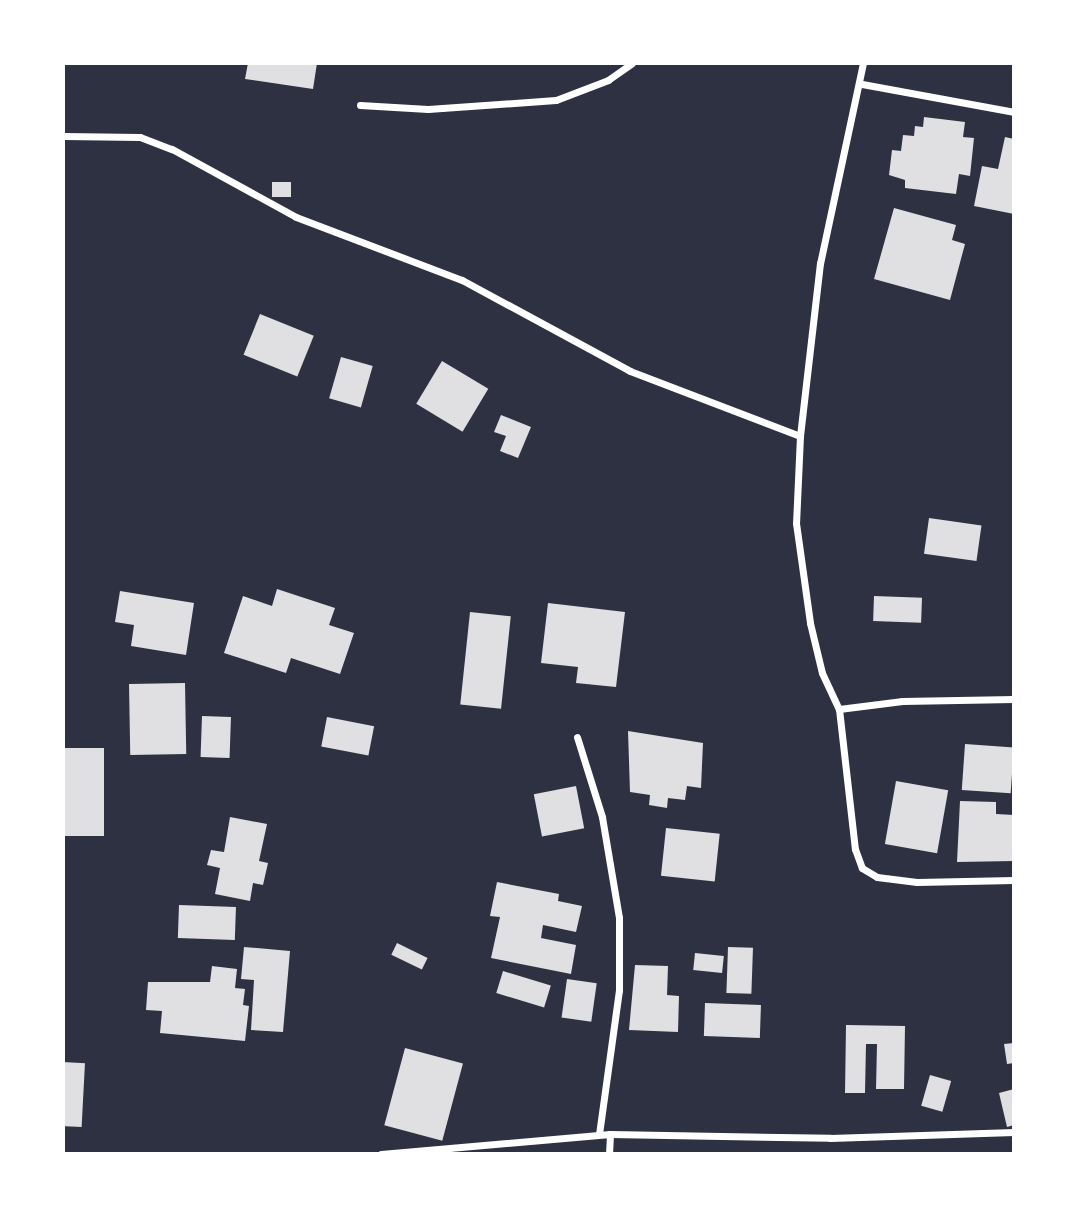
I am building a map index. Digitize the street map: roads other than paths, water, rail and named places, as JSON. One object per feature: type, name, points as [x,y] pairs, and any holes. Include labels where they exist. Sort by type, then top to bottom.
[{"type":"street","points":[[360,105],[428,109],[556,100],[608,80],[632,63]]},
{"type":"street","points":[[863,63],[862,84],[820,263],[800,436],[796,523],[810,623],[822,673],[839,709],[855,849],[862,868],[877,877],[917,882],[1014,880]]},
{"type":"street","points":[[862,84],[1014,112]]},
{"type":"street","points":[[63,136],[140,137],[172,149],[296,217],[462,280],[630,371],[800,436]]},
{"type":"street","points":[[839,709],[902,701],[1014,699]]},
{"type":"street","points":[[577,737],[602,817],[620,918],[619,990],[599,1135]]},
{"type":"street","points":[[381,1154],[409,1154],[610,1134],[830,1138],[1014,1132]]},
{"type":"street","points":[[609,1154],[610,1134]]}]
